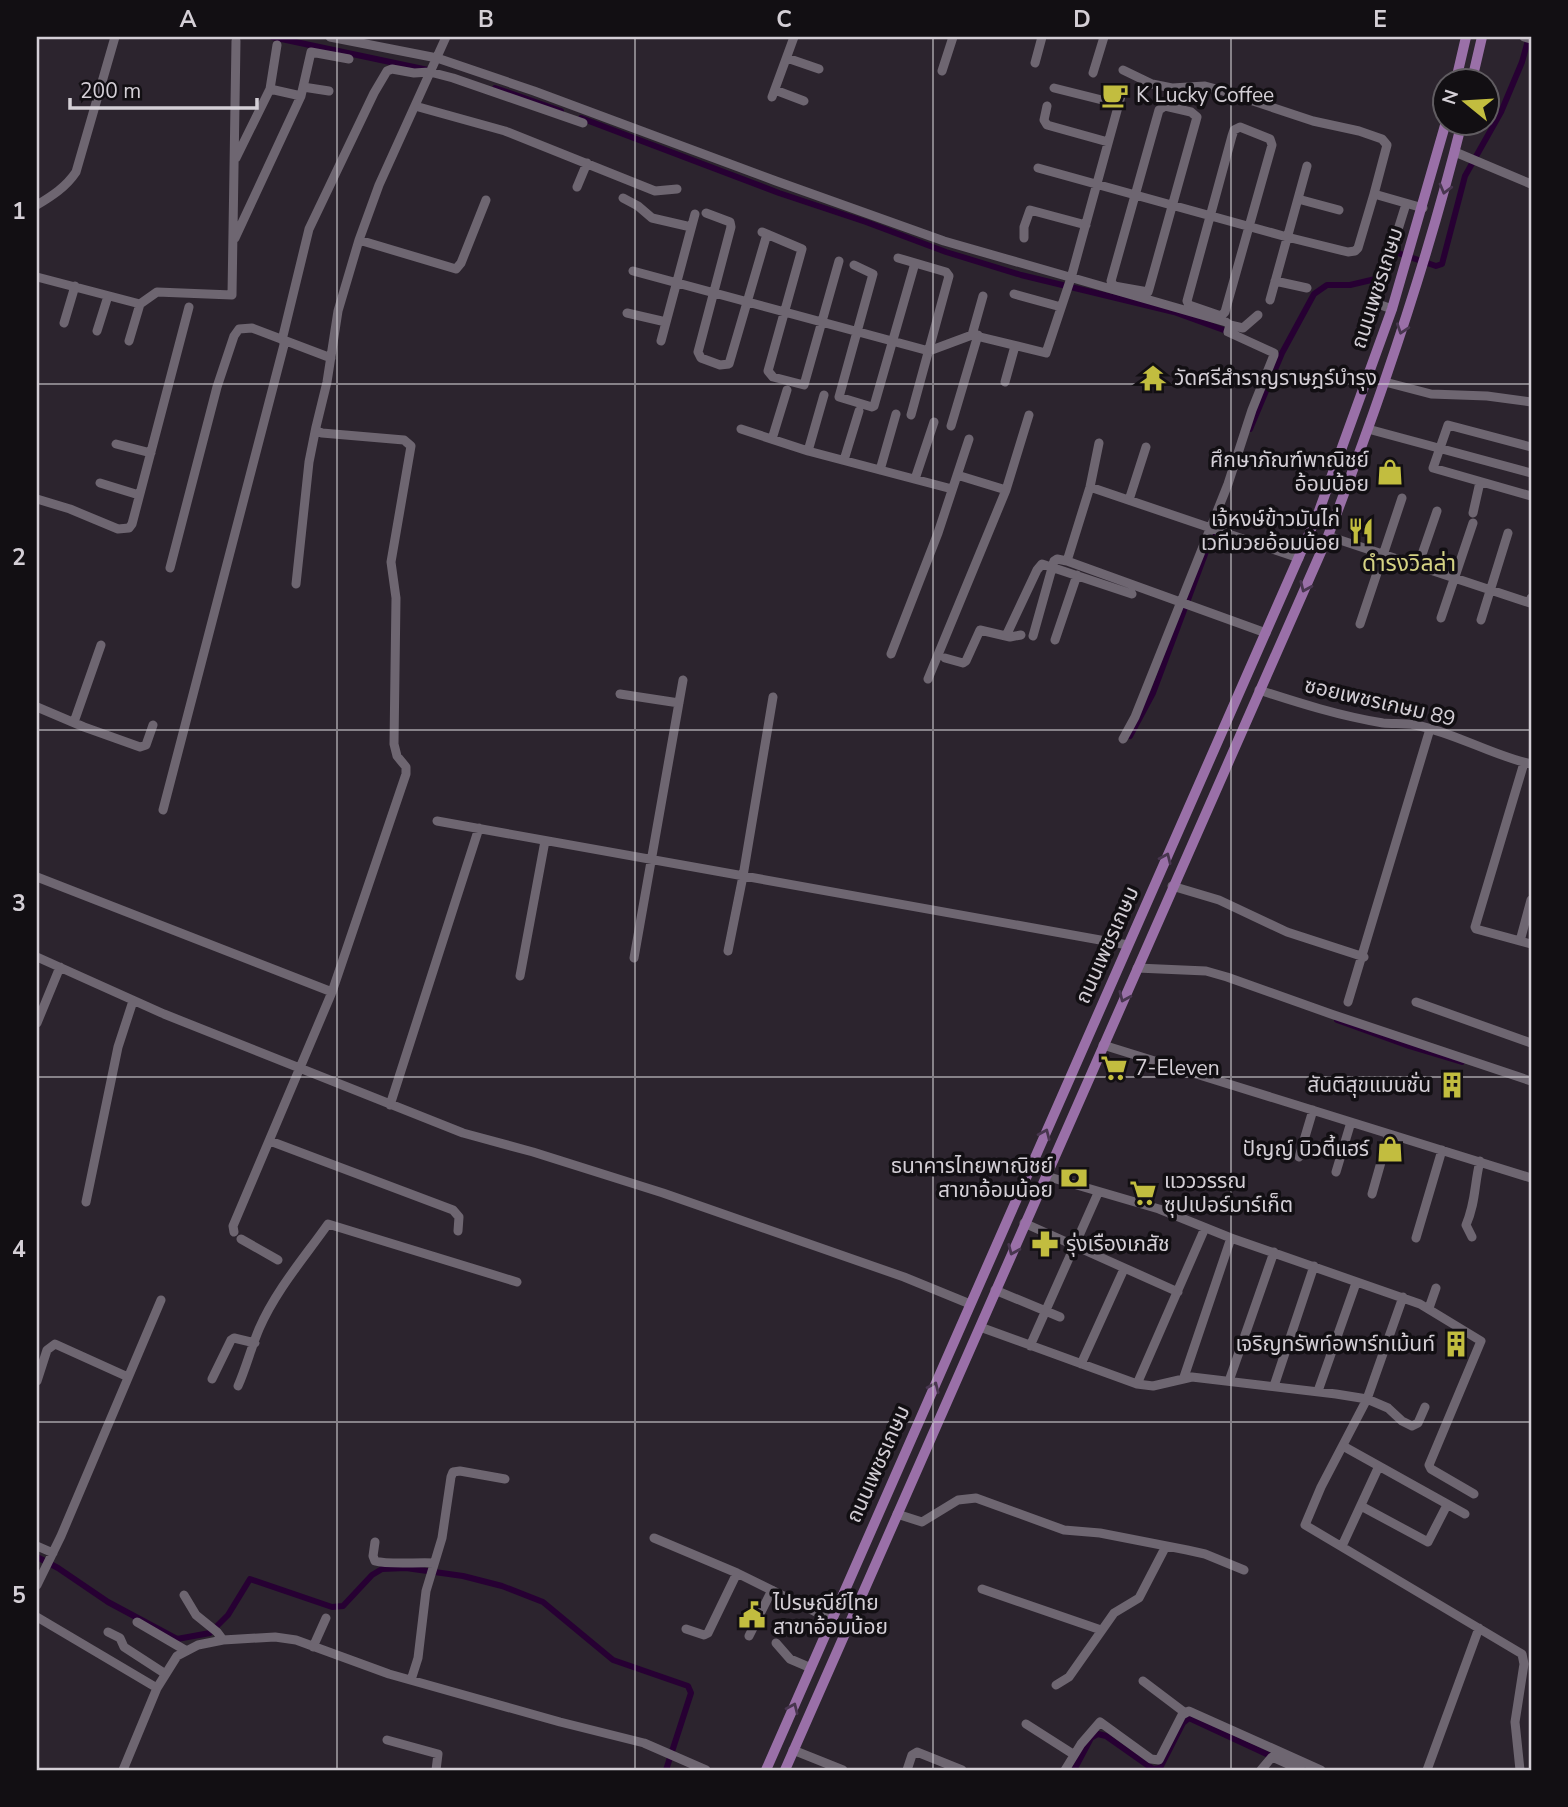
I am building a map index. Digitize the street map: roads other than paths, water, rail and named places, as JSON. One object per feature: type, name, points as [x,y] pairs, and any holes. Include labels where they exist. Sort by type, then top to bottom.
[{"type":"main road","points":[[1459,66],[1466,37]]},
{"type":"main road","points":[[1475,66],[1482,37]]},
{"type":"main road","name":"ถนนเพชรเกษม","points":[[766,1770],[1299,558],[1352,425],[1392,309],[1442,136]]},
{"type":"main road","name":"ถนนเพชรเกษม","points":[[785,1770],[1328,536],[1385,382],[1460,154],[1461,136]]},
{"type":"main road","points":[[1362,397],[1378,402]]},
{"type":"main road","points":[[1352,425],[1368,429]]},
{"type":"main road","points":[[1327,489],[1344,494]]},
{"type":"street","points":[[37,205],[55,194],[76,172],[84,152],[115,37]]},
{"type":"street","points":[[330,37],[534,91],[919,232],[1069,282],[1229,328],[1274,353],[1184,604],[1124,739]]},
{"type":"street","points":[[296,584],[309,462],[338,311],[379,185],[446,37]]},
{"type":"street","points":[[794,37],[774,94],[804,100]]},
{"type":"street","points":[[943,71],[953,37]]},
{"type":"street","points":[[1035,63],[1042,37]]},
{"type":"street","points":[[1093,73],[1104,37]]},
{"type":"street","points":[[1524,37],[1531,39]]},
{"type":"street","points":[[129,341],[140,304],[157,292],[232,295],[236,41]]},
{"type":"street","points":[[234,163],[270,89],[277,45]]},
{"type":"street","points":[[232,243],[302,92],[311,52],[349,59]]},
{"type":"street","points":[[787,58],[819,69]]},
{"type":"street","points":[[163,810],[313,219],[382,78],[392,69],[414,73],[433,66],[583,123]]},
{"type":"street","points":[[1038,168],[1339,250],[1355,251],[1358,248],[1387,145],[1382,139],[1313,121],[1205,86],[1172,88],[1152,84],[1123,69]]},
{"type":"street","points":[[633,271],[929,351],[975,335],[1046,353],[1086,225],[1119,100],[1054,88]]},
{"type":"street","points":[[270,89],[329,91]]},
{"type":"street","points":[[415,106],[506,131],[655,191],[677,189]]},
{"type":"street","points":[[1047,106],[1044,120],[1047,125],[1108,142]]},
{"type":"street","points":[[1165,106],[1191,112],[1197,117],[1173,205],[1148,292],[1114,286],[1111,281],[1160,108],[1165,106]]},
{"type":"street","points":[[1240,128],[1262,135],[1272,142],[1250,227],[1225,312],[1221,316],[1189,305],[1187,301],[1232,136],[1234,130],[1240,128]]},
{"type":"street","points":[[1460,154],[1531,184]]},
{"type":"street","points":[[577,187],[587,163]]},
{"type":"street","points":[[1270,300],[1307,166]]},
{"type":"street","points":[[1374,194],[1423,208]]},
{"type":"street","points":[[623,198],[652,218],[691,228]]},
{"type":"street","points":[[1298,199],[1339,210]]},
{"type":"street","points":[[359,240],[456,270],[486,200]]},
{"type":"street","points":[[1392,309],[1376,303],[1406,204]]},
{"type":"street","points":[[1024,239],[1024,227],[1030,210],[1086,225]]},
{"type":"street","points":[[706,213],[730,222],[731,227],[698,352],[701,358],[720,365],[726,366],[731,360],[765,233],[802,249],[768,371],[773,377],[803,386],[839,261]]},
{"type":"street","points":[[661,341],[695,214]]},
{"type":"street","points":[[898,258],[946,272],[949,276],[911,415]]},
{"type":"street","points":[[854,265],[873,274],[839,397],[874,406],[915,263]]},
{"type":"street","points":[[37,280],[75,286],[140,304]]},
{"type":"street","points":[[1275,281],[1307,288]]},
{"type":"street","points":[[64,323],[75,286]]},
{"type":"street","points":[[1014,294],[1061,307]]},
{"type":"street","points":[[97,331],[108,296]]},
{"type":"street","points":[[951,426],[984,296]]},
{"type":"street","points":[[37,499],[124,530],[132,524],[189,307]]},
{"type":"street","points":[[627,313],[666,322]]},
{"type":"street","points":[[1229,328],[1243,328],[1258,315]]},
{"type":"street","points":[[170,568],[233,335],[245,327],[331,358]]},
{"type":"street","points":[[1004,382],[1015,346]]},
{"type":"street","points":[[1385,382],[1431,394],[1487,396],[1531,402]]},
{"type":"street","points":[[772,439],[788,390]]},
{"type":"street","points":[[808,451],[824,395]]},
{"type":"street","points":[[844,460],[859,411]]},
{"type":"street","points":[[880,470],[897,414]]},
{"type":"street","points":[[929,679],[1006,490],[1030,415]]},
{"type":"street","points":[[915,479],[934,422]]},
{"type":"street","points":[[1531,447],[1449,425],[1433,466],[1435,470],[1531,496]]},
{"type":"street","points":[[295,1267],[238,1236],[233,1226],[332,992],[407,767],[397,756],[394,744],[397,612],[391,562],[411,446],[404,440],[321,433],[316,427]]},
{"type":"street","points":[[741,429],[808,451],[952,489]]},
{"type":"street","points":[[1368,429],[1531,473]]},
{"type":"street","points":[[891,654],[938,533],[969,439]]},
{"type":"street","points":[[1067,561],[1090,487],[1099,443]]},
{"type":"street","points":[[116,444],[151,453]]},
{"type":"street","points":[[1129,500],[1146,447]]},
{"type":"street","points":[[957,475],[1006,490]]},
{"type":"street","points":[[1441,618],[1473,518],[1480,482]]},
{"type":"street","points":[[100,483],[139,495]]},
{"type":"street","points":[[1090,487],[1299,558]]},
{"type":"street","points":[[1360,624],[1402,498]]},
{"type":"street","points":[[1418,566],[1437,511]]},
{"type":"street","points":[[1480,620],[1508,533]]},
{"type":"street","points":[[1328,536],[1530,603],[1531,598]]},
{"type":"street","points":[[1033,636],[1056,559],[1266,633]]},
{"type":"street","points":[[1006,636],[1038,567],[1044,564],[1132,594]]},
{"type":"street","points":[[1055,640],[1077,575]]},
{"type":"street","points":[[945,658],[963,663],[966,661],[980,630],[1006,636],[1021,635]]},
{"type":"street","points":[[74,722],[101,645]]},
{"type":"street","points":[[635,958],[683,680]]},
{"type":"street","name":"ซอยเพชรเกษม 89","points":[[1259,690],[1331,712],[1385,723],[1413,724],[1467,740],[1484,751],[1528,764]]},
{"type":"street","points":[[620,694],[679,703]]},
{"type":"street","points":[[728,951],[773,697]]},
{"type":"street","points":[[37,707],[140,747],[146,745],[153,725]]},
{"type":"street","points":[[1348,1002],[1364,957],[1430,729]]},
{"type":"street","points":[[1528,764],[1475,929],[1531,944]]},
{"type":"street","points":[[437,821],[1128,944]]},
{"type":"street","points":[[390,1105],[479,828]]},
{"type":"street","points":[[520,976],[545,841]]},
{"type":"street","points":[[37,877],[332,992]]},
{"type":"street","points":[[1172,886],[1219,900],[1287,932],[1364,957]]},
{"type":"street","points":[[1520,941],[1531,900]]},
{"type":"street","points":[[37,957],[133,1001],[475,1138],[533,1152],[724,1213],[904,1277],[970,1304]]},
{"type":"street","points":[[37,1024],[60,967]]},
{"type":"street","points":[[1137,968],[1191,969],[1217,974],[1531,1081]]},
{"type":"street","points":[[86,1202],[118,1047],[133,1001]]},
{"type":"street","points":[[1416,1002],[1531,1043]]},
{"type":"street","points":[[1103,1045],[1531,1178]]},
{"type":"street","points":[[1299,1157],[1313,1110]]},
{"type":"street","points":[[1336,1172],[1351,1122]]},
{"type":"street","points":[[1372,1194],[1389,1134]]},
{"type":"street","points":[[270,1140],[453,1210],[459,1217],[458,1231]]},
{"type":"street","points":[[1416,1238],[1442,1150]]},
{"type":"street","points":[[1472,1237],[1466,1225],[1475,1201],[1475,1180],[1480,1161]]},
{"type":"street","points":[[1046,1176],[1158,1209],[1356,1283],[1403,1297],[1429,1308],[1481,1341],[1429,1465],[1431,1469],[1474,1494]]},
{"type":"street","points":[[1030,1346],[1098,1193]]},
{"type":"street","points":[[238,1386],[263,1321],[295,1267],[331,1223],[517,1282]]},
{"type":"street","points":[[1024,1223],[1178,1292]]},
{"type":"street","points":[[1137,1384],[1205,1228]]},
{"type":"street","points":[[1184,1377],[1231,1238]]},
{"type":"street","points":[[1229,1381],[1274,1252]]},
{"type":"street","points":[[1274,1386],[1314,1266]]},
{"type":"street","points":[[1081,1364],[1124,1269]]},
{"type":"street","points":[[1318,1391],[1356,1283]]},
{"type":"street","points":[[1429,1308],[1436,1288]]},
{"type":"street","points":[[995,1290],[1060,1317]]},
{"type":"street","points":[[1403,1297],[1367,1399],[1305,1525],[1527,1656],[1515,1722],[1520,1770]]},
{"type":"street","points":[[37,1585],[51,1558],[160,1300]]},
{"type":"street","points":[[980,1327],[1137,1384],[1160,1385],[1184,1377],[1318,1391],[1367,1399],[1388,1408],[1412,1426],[1418,1423],[1424,1407]]},
{"type":"street","points":[[212,1380],[231,1339],[255,1343]]},
{"type":"street","points":[[37,1381],[47,1350],[55,1344],[128,1377]]},
{"type":"street","points":[[1343,1446],[1465,1514]]},
{"type":"street","points":[[1342,1546],[1379,1466]]},
{"type":"street","points":[[411,1680],[418,1658],[432,1568],[442,1538],[449,1502],[449,1481],[453,1472],[505,1479]]},
{"type":"street","points":[[897,1514],[922,1522],[958,1500],[976,1498],[1064,1530],[1100,1533],[1205,1554],[1244,1570]]},
{"type":"street","points":[[1361,1506],[1428,1542],[1447,1505]]},
{"type":"street","points":[[654,1538],[737,1573],[832,1620]]},
{"type":"street","points":[[375,1542],[374,1561],[404,1561],[432,1568]]},
{"type":"street","points":[[37,1546],[51,1558]]},
{"type":"street","points":[[1056,1685],[1069,1677],[1101,1630],[1120,1609],[1139,1598],[1166,1546]]},
{"type":"street","points":[[686,1629],[704,1635],[708,1633],[737,1573]]},
{"type":"street","points":[[982,1589],[1101,1630]]},
{"type":"street","points":[[749,1636],[772,1590]]},
{"type":"street","points":[[184,1595],[196,1615],[217,1633]]},
{"type":"street","points":[[37,1617],[156,1688]]},
{"type":"street","points":[[313,1647],[326,1618]]},
{"type":"street","points":[[137,1622],[185,1650]]},
{"type":"street","points":[[1429,1769],[1479,1628]]},
{"type":"street","points":[[108,1632],[120,1638],[124,1647],[164,1673]]},
{"type":"street","points":[[122,1770],[164,1673],[177,1656],[217,1633],[296,1640],[411,1680],[559,1722],[644,1742],[706,1770]]},
{"type":"street","points":[[776,1643],[790,1658],[811,1668]]},
{"type":"street","points":[[1143,1681],[1184,1712],[1202,1716],[1321,1770]]},
{"type":"street","points":[[1065,1770],[1073,1754],[1100,1722],[1157,1761],[1166,1751],[1184,1712]]},
{"type":"street","points":[[1026,1724],[1073,1754]]},
{"type":"street","points":[[387,1740],[438,1754],[436,1770]]},
{"type":"street","points":[[793,1750],[843,1770]]},
{"type":"street","points":[[907,1770],[912,1755],[917,1752],[962,1770]]},
{"type":"street","points":[[1261,1770],[1272,1757],[1301,1770]]},
{"type":"waterway","points":[[272,37],[428,70]]},
{"type":"waterway","points":[[1392,259],[1395,252],[1436,266],[1442,264],[1465,176],[1501,112],[1522,62],[1529,37]]},
{"type":"waterway","points":[[495,88],[561,111]]},
{"type":"waterway","points":[[581,118],[779,193],[946,252],[1021,275],[1174,312],[1232,333]]},
{"type":"waterway","points":[[1250,429],[1282,353],[1314,294],[1327,285],[1350,285],[1384,277]]},
{"type":"waterway","points":[[1130,736],[1153,693],[1222,509]]},
{"type":"waterway","points":[[1337,1020],[1462,1062]]},
{"type":"waterway","points":[[37,1557],[108,1602],[177,1639],[210,1633],[228,1615],[250,1579],[332,1607],[343,1606],[372,1575],[382,1569],[406,1568],[463,1576],[502,1586],[543,1602],[613,1660],[688,1686],[691,1693],[666,1770]]},
{"type":"waterway","points":[[1074,1770],[1091,1738],[1098,1734],[1106,1736],[1153,1769],[1160,1768],[1183,1723],[1189,1718],[1273,1757]]},
{"type":"place","name":"K Lucky Coffee","points":[[1115,95]]},
{"type":"place","name":"วัดศรีสําราญราษฎร์บํารุง","points":[[1153,378]]},
{"type":"place","name":"ศึกษาภัณฑ์พาณิชย์ อ้อมน้อย","points":[[1390,472]]},
{"type":"place","name":"เจ้หงษ์ข้าวมันไก่ เวทีมวยอ้อมน้อย","points":[[1361,531]]},
{"type":"place","name":"7-Eleven","points":[[1114,1068]]},
{"type":"place","name":"สันติสุขแมนชั่น","points":[[1452,1085]]},
{"type":"place","name":"ปัญญ์ บิวตี้แฮร์","points":[[1390,1149]]},
{"type":"place","name":"ธนาคารไทยพาณิชย์ สาขาอ้อมน้อย","points":[[1074,1178]]},
{"type":"place","name":"แวววรรณ ซุปเปอร์มาร์เก็ต","points":[[1143,1193]]},
{"type":"place","name":"รุ่งเรืองเภสัช","points":[[1045,1244]]},
{"type":"place","name":"เจริญทรัพท์อพาร์ทเม้นท์","points":[[1456,1344]]},
{"type":"place","name":"ไปรษณีย์ไทย สาขาอ้อมน้อย","points":[[752,1615]]},
{"type":"district","name":"ดำรงวิลล่า","points":[[1409,563]]}]
